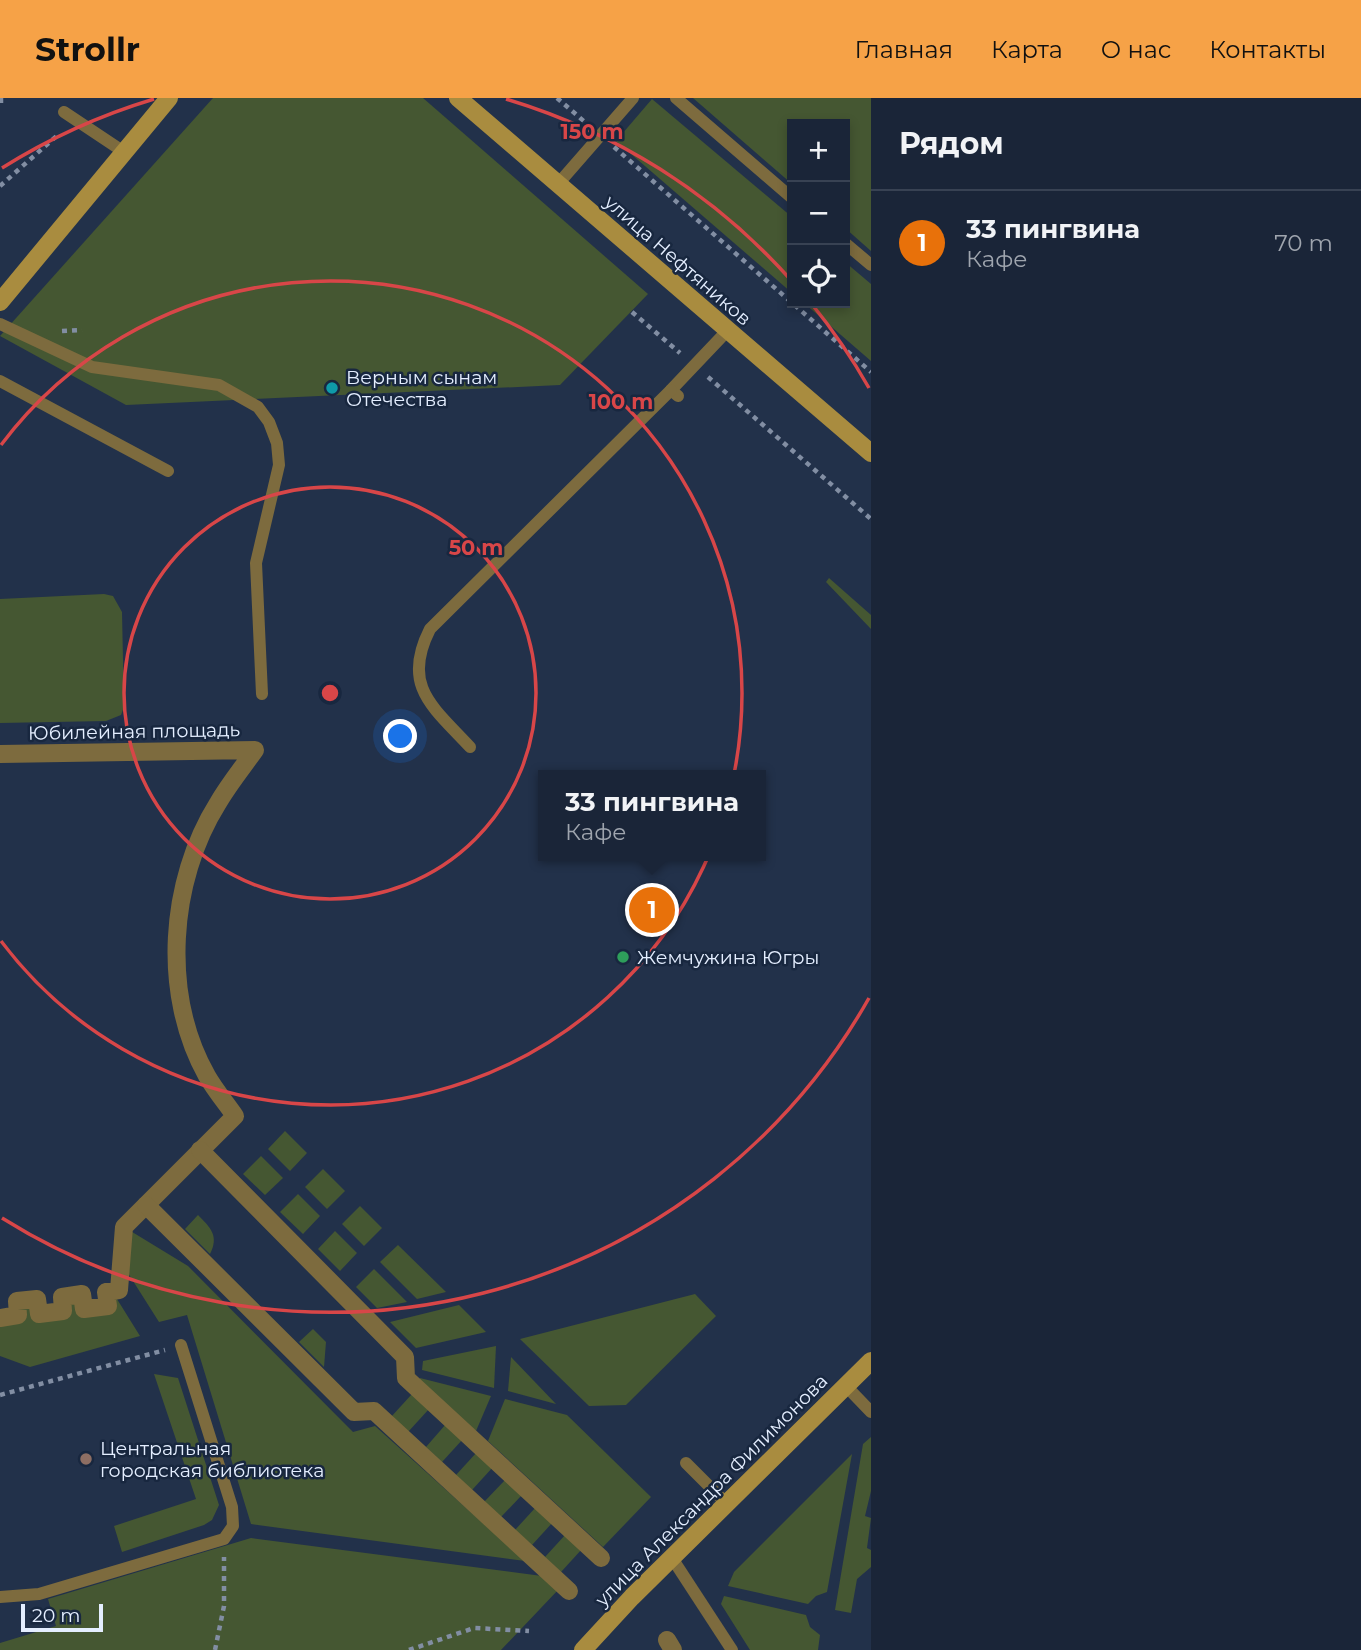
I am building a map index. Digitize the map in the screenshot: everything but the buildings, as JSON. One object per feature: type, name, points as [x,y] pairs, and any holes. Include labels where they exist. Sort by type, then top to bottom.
[{"type":"main road","points":[[0,302],[169,98]]},
{"type":"main road","name":"улица Нефтяников","points":[[458,98],[871,453]]},
{"type":"main road","name":"улица Александра Филимонова","points":[[583,1650],[871,1361]]},
{"type":"street","name":"Юбилейная площадь","points":[[0,754],[255,750],[217,804],[193,854],[182,897],[176,944],[178,990],[191,1036],[207,1075],[235,1116],[124,1227],[119,1290],[106,1292],[108,1306],[84,1309],[82,1294],[62,1297],[63,1311],[39,1314],[37,1299],[17,1301],[18,1315],[0,1318]]},
{"type":"street","points":[[200,1150],[405,1357],[406,1378],[601,1558]]},
{"type":"street","points":[[146,1205],[354,1412],[374,1411],[569,1591]]},
{"type":"lane","points":[[558,184],[633,98]]},
{"type":"lane","points":[[676,98],[787,194]]},
{"type":"lane","points":[[70,116],[124,152]]},
{"type":"lane","points":[[847,245],[871,265]]},
{"type":"lane","points":[[0,324],[92,367],[219,385],[240,394],[264,414],[277,443],[279,465],[256,563],[262,694]]},
{"type":"lane","points":[[470,747],[427,701],[417,677],[419,651],[430,629],[675,393],[694,366],[728,330]]},
{"type":"lane","points":[[0,381],[168,471]]},
{"type":"lane","points":[[0,1597],[39,1594],[224,1539],[233,1526],[232,1507],[181,1345]]},
{"type":"lane","points":[[846,1386],[871,1412]]},
{"type":"lane","points":[[686,1463],[727,1504]]},
{"type":"lane","points":[[672,1558],[732,1650]]},
{"type":"path","points":[[1,98],[1,105]]},
{"type":"path","points":[[557,98],[871,372]]},
{"type":"path","points":[[0,186],[70,116]]},
{"type":"path","points":[[632,312],[871,519]]},
{"type":"path","points":[[0,1395],[181,1345]]},
{"type":"path","points":[[215,1650],[224,1606],[224,1539]]},
{"type":"path","points":[[409,1650],[474,1628],[529,1631]]},
{"type":"green space","points":[[213,98],[423,98],[648,294],[560,385],[126,405],[0,336]]},
{"type":"green space","points":[[693,98],[871,98],[871,251],[850,232],[850,119],[787,119],[787,180]]},
{"type":"green space","points":[[652,99],[787,213],[787,289],[616,141]]},
{"type":"green space","points":[[850,266],[871,284],[871,361],[810,308],[850,308]]},
{"type":"green space","points":[[829,578],[871,615],[871,629],[826,582]]},
{"type":"green space","points":[[104,594],[113,596],[122,612],[124,707],[121,715],[106,721],[0,723],[0,599]]},
{"type":"green space","points":[[285,1131],[307,1153],[290,1171],[268,1149]]},
{"type":"green space","points":[[261,1156],[283,1178],[265,1195],[243,1174]]},
{"type":"green space","points":[[323,1169],[345,1191],[327,1209],[305,1187]]},
{"type":"green space","points":[[298,1194],[320,1216],[303,1234],[280,1212]]},
{"type":"green space","points":[[360,1206],[382,1228],[364,1246],[342,1224]]},
{"type":"green space","points":[[198,1215],[214,1237],[210,1254],[185,1229]]},
{"type":"green space","points":[[124,1227],[188,1266],[353,1432],[375,1426],[525,1561],[251,1524],[187,1315],[159,1322],[121,1262]]},
{"type":"green space","points":[[335,1231],[357,1253],[340,1271],[318,1249]]},
{"type":"green space","points":[[398,1245],[446,1292],[417,1299],[380,1262]]},
{"type":"green space","points":[[374,1269],[407,1302],[377,1308],[356,1287]]},
{"type":"green space","points":[[112,1291],[140,1336],[30,1367],[0,1356],[0,1318],[17,1301],[39,1313],[63,1311],[62,1297],[84,1308]]},
{"type":"green space","points":[[695,1294],[716,1316],[626,1405],[589,1406],[520,1339]]},
{"type":"green space","points":[[459,1305],[486,1332],[416,1348],[390,1322]]},
{"type":"green space","points":[[313,1329],[326,1342],[324,1367],[299,1342]]},
{"type":"green space","points":[[496,1346],[494,1388],[422,1370],[423,1361]]},
{"type":"green space","points":[[511,1357],[556,1404],[508,1391]]},
{"type":"green space","points":[[154,1374],[178,1378],[219,1505],[212,1520],[204,1525],[122,1552],[114,1526],[196,1499]]},
{"type":"green space","points":[[420,1378],[491,1396],[476,1431],[418,1383]]},
{"type":"green space","points":[[412,1394],[429,1409],[408,1432],[391,1417]]},
{"type":"green space","points":[[505,1399],[567,1415],[651,1497],[603,1547],[488,1441]]},
{"type":"green space","points":[[446,1424],[463,1439],[442,1462],[426,1447]]},
{"type":"green space","points":[[871,1437],[871,1491],[865,1516],[871,1518],[867,1548],[871,1550],[871,1567],[857,1579],[851,1613],[835,1610],[863,1444]]},
{"type":"green space","points":[[477,1452],[493,1467],[472,1490],[456,1475]]},
{"type":"green space","points":[[852,1454],[827,1592],[816,1596],[808,1604],[728,1586],[734,1572]]},
{"type":"green space","points":[[506,1479],[522,1495],[501,1517],[484,1502]]},
{"type":"green space","points":[[536,1507],[553,1522],[532,1545],[515,1530]]},
{"type":"green space","points":[[566,1534],[582,1549],[561,1572],[545,1557]]},
{"type":"green space","points":[[251,1538],[542,1576],[558,1590],[501,1650],[0,1650],[0,1643],[56,1626],[48,1599]]},
{"type":"green space","points":[[724,1596],[806,1615],[810,1627],[820,1635],[818,1650],[750,1650],[721,1604]]},
{"type":"place","name":"Верным сынам Отечества","points":[[332,388]]},
{"type":"place","name":"33 пингвина","points":[[652,910]]},
{"type":"place","name":"Жемчужина Югры","points":[[623,957]]},
{"type":"place","name":"Центральная городская библиотека","points":[[86,1459]]}]
